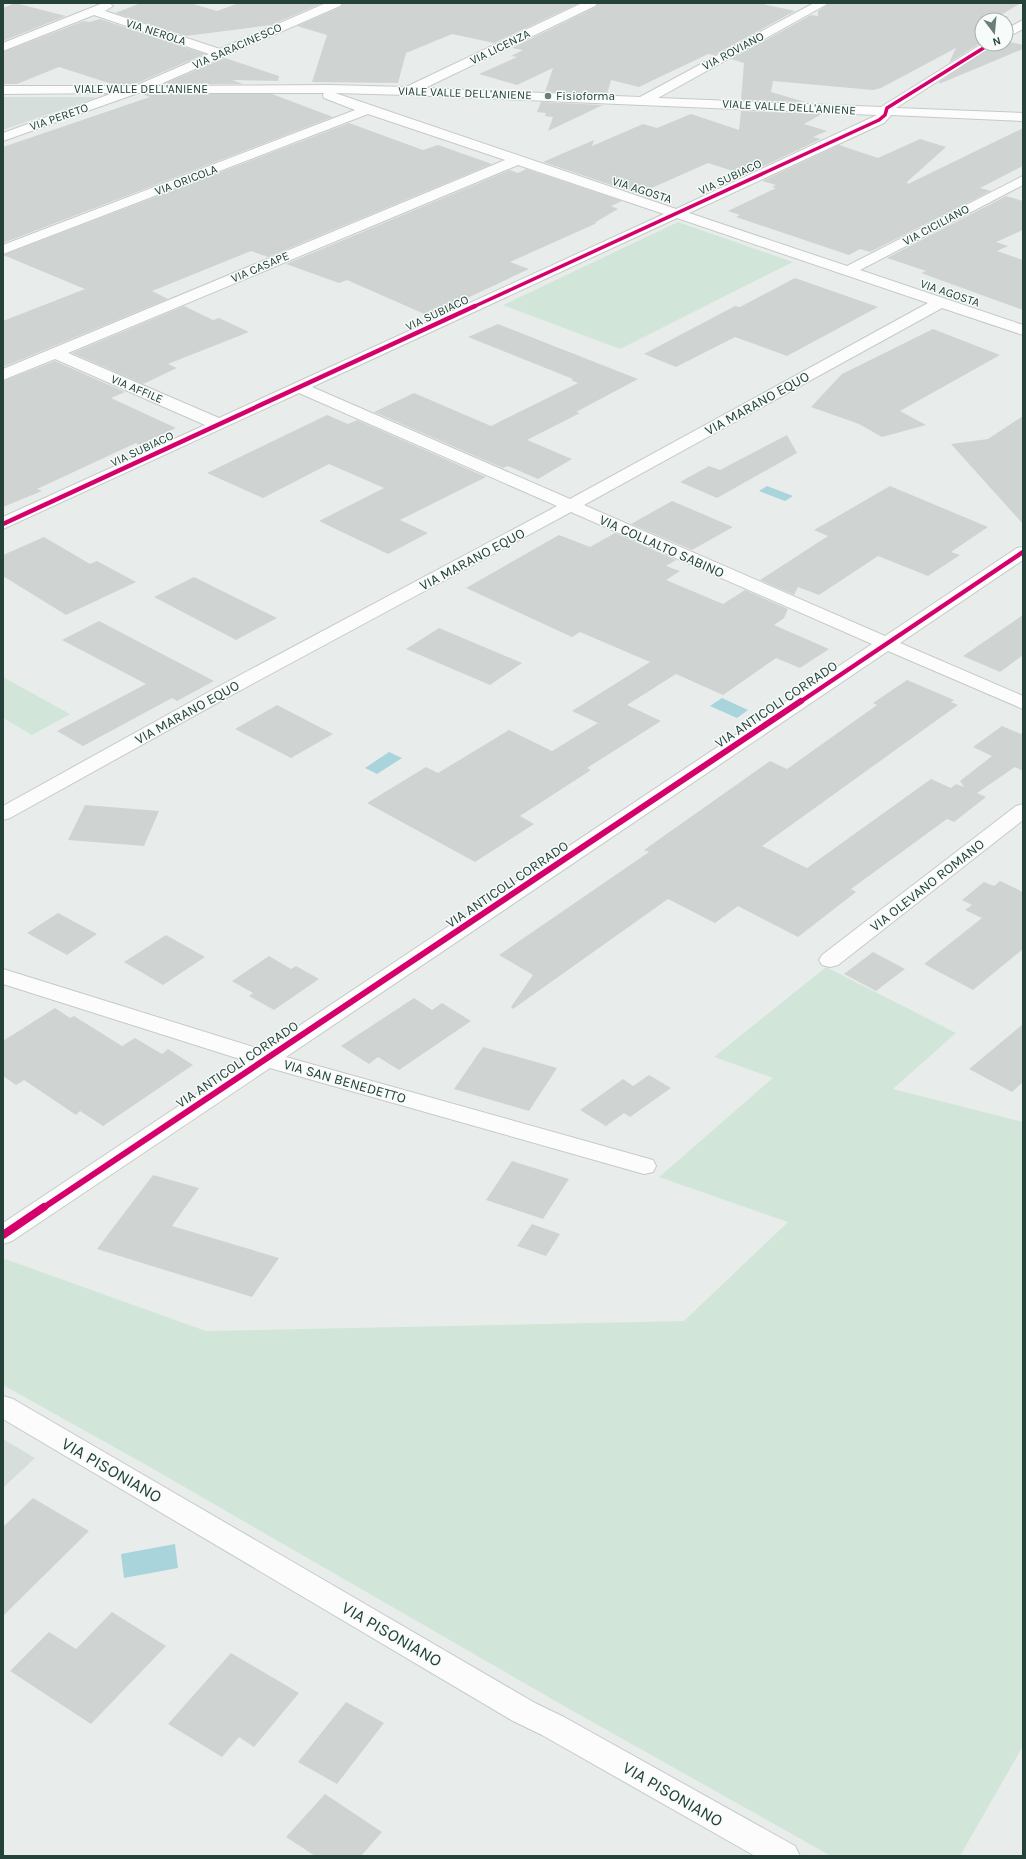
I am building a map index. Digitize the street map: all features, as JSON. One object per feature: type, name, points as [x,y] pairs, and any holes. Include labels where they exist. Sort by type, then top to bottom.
[{"type":"street","points":[[3,47],[113,3]]},
{"type":"street","name":"VIA SARACINESCO","points":[[138,89],[336,3]]},
{"type":"street","name":"VIA LICENZA","points":[[408,91],[591,3]]},
{"type":"street","name":"VIA ROVIANO","points":[[644,100],[823,3]]},
{"type":"street","name":"VIA NEROLA","points":[[93,11],[220,53]]},
{"type":"street","points":[[1014,29],[1023,24]]},
{"type":"street","name":"VIA SUBIACO","points":[[3,524],[678,213],[882,116],[887,108],[977,52]]},
{"type":"street","name":"VIA PERETO","points":[[3,137],[138,89]]},
{"type":"street","name":"VIALE VALLE DELL'ANIENE","points":[[3,90],[329,89],[408,91],[644,100],[882,116],[1023,117]]},
{"type":"street","name":"VIA AGOSTA","points":[[329,89],[329,95],[332,97],[850,270],[1023,330]]},
{"type":"street","name":"VIA ORICOLA","points":[[3,250],[369,109]]},
{"type":"street","name":"VIA CASAPE","points":[[3,375],[517,160]]},
{"type":"street","name":"VIA CICILIANO","points":[[850,270],[1023,180]]},
{"type":"street","name":"VIA MARANO EQUO","points":[[3,814],[221,693],[570,506],[941,302]]},
{"type":"street","name":"VIA AFFILE","points":[[54,353],[220,425]]},
{"type":"street","name":"VIA COLLALTO SABINO","points":[[300,388],[1023,703]]},
{"type":"street","name":"VIA ANTICOLI CORRADO","points":[[3,1235],[1023,552]]},
{"type":"street","name":"VIA OLEVANO ROMANO","points":[[830,960],[1023,810]]},
{"type":"street","name":"VIA SAN BENEDETTO","points":[[3,976],[266,1059],[644,1166]]},
{"type":"street","name":"VIA PISONIANO","points":[[3,1406],[524,1712],[553,1726],[768,1852]]},
{"type":"shaded area","points":[[3,97],[95,97],[95,98],[3,130]]},
{"type":"shaded area","points":[[3,1439],[35,1458],[3,1488]]},
{"type":"green space","points":[[678,222],[793,262],[620,349],[503,305]]},
{"type":"green space","points":[[3,677],[70,714],[32,735],[3,718]]},
{"type":"green space","points":[[826,967],[956,1033],[893,1089],[1023,1122],[1023,1746],[960,1856],[831,1856],[564,1706],[148,1466],[3,1385],[3,1260],[5,1259],[206,1331],[684,1321],[788,1222],[659,1177],[773,1078],[714,1057]]},
{"type":"water","points":[[767,486],[793,496],[785,501],[759,491]]},
{"type":"water","points":[[722,698],[748,710],[737,718],[710,706]]},
{"type":"water","points":[[389,752],[402,758],[377,774],[365,768]]},
{"type":"water","points":[[175,1544],[178,1568],[124,1578],[121,1554]]},
{"type":"building","points":[[15,3],[66,16],[3,41],[3,8]]},
{"type":"building","points":[[141,3],[190,3],[217,11],[239,3],[322,3],[271,25],[186,36],[115,13]]},
{"type":"building","points":[[343,3],[579,3],[494,43],[452,34],[406,53],[398,83],[312,82],[327,35],[297,26],[341,7]]},
{"type":"building","points":[[598,3],[759,3],[795,11],[714,55],[708,54],[639,87],[611,80],[607,94],[545,92],[553,68],[517,85],[479,74],[517,57],[511,56],[523,50],[512,48],[596,7]]},
{"type":"building","points":[[830,3],[1021,3],[1006,12],[974,12],[974,47],[949,63],[956,48],[881,88],[873,90],[773,81],[771,92],[805,102],[741,100],[744,63],[731,59],[811,15],[818,16],[818,11]]},
{"type":"building","points":[[100,19],[205,54],[135,84],[112,84],[59,67],[17,84],[3,84],[3,52],[84,21],[90,22]]},
{"type":"building","points":[[1014,43],[1023,45],[1023,49],[939,84],[940,81],[985,52],[1014,52]]},
{"type":"building","points":[[225,58],[279,76],[278,81],[232,80],[243,84],[163,84]]},
{"type":"building","points":[[142,94],[272,94],[333,117],[3,243],[3,147],[150,97]]},
{"type":"building","points":[[541,102],[603,105],[548,131],[553,117],[545,116],[546,113],[537,112]]},
{"type":"building","points":[[741,111],[822,114],[804,124],[827,131],[813,137],[821,139],[745,175],[708,163],[638,194],[543,162],[594,140],[592,146],[643,124],[657,128],[691,114],[739,130]]},
{"type":"building","points":[[349,123],[423,150],[438,145],[492,164],[268,257],[251,251],[152,291],[168,299],[3,367],[3,321],[85,289],[3,255]]},
{"type":"building","points":[[1023,128],[1023,166],[980,188],[991,191],[870,252],[860,249],[849,255],[736,217],[740,215],[728,211],[776,188],[772,187],[776,185],[762,181],[839,145],[878,158],[920,139],[946,147],[907,182],[908,184]]},
{"type":"building","points":[[526,169],[622,201],[611,206],[618,209],[594,223],[597,223],[510,262],[529,269],[429,316],[347,280],[339,283],[286,264],[510,170],[518,173]]},
{"type":"building","points":[[1006,196],[1023,201],[1023,230],[996,242],[1008,246],[997,251],[1023,260],[1023,310],[921,273],[926,271],[887,258]]},
{"type":"building","points":[[795,278],[878,307],[787,356],[735,337],[676,367],[644,354],[735,306],[740,307]]},
{"type":"building","points":[[184,306],[213,320],[219,318],[249,332],[168,364],[177,368],[143,384],[72,353]]},
{"type":"building","points":[[498,324],[638,379],[576,412],[580,413],[527,440],[572,459],[538,479],[508,466],[503,468],[374,412],[414,393],[491,426],[578,383],[571,380],[573,379],[468,337]]},
{"type":"building","points":[[933,329],[1000,355],[900,411],[926,425],[882,437],[859,424],[811,407],[842,374]]},
{"type":"building","points":[[55,361],[125,392],[111,398],[176,428],[139,445],[136,443],[37,489],[42,491],[3,507],[3,381]]},
{"type":"building","points":[[327,415],[348,424],[357,420],[486,477],[400,520],[428,533],[388,554],[319,521],[384,488],[329,464],[263,498],[207,473]]},
{"type":"building","points":[[1023,416],[1023,524],[951,444],[988,439]]},
{"type":"building","points":[[787,435],[797,453],[717,498],[680,482],[709,466],[720,470]]},
{"type":"building","points":[[890,486],[988,527],[951,552],[960,555],[928,576],[878,556],[819,595],[798,587],[794,595],[760,580],[828,536],[814,530]]},
{"type":"building","points":[[672,501],[733,527],[692,550],[631,524]]},
{"type":"building","points":[[615,533],[676,560],[666,566],[680,571],[666,580],[723,604],[745,590],[788,609],[784,618],[774,625],[829,649],[800,668],[776,658],[723,695],[676,674],[627,705],[661,721],[587,768],[591,770],[520,816],[534,824],[475,862],[367,803],[426,767],[438,773],[509,730],[552,751],[598,723],[572,711],[650,662],[580,632],[572,637],[466,588],[559,535],[590,547]]},
{"type":"building","points":[[44,537],[90,564],[97,561],[136,582],[66,615],[3,576],[3,555]]},
{"type":"building","points":[[194,577],[277,618],[236,640],[154,597]]},
{"type":"building","points":[[1023,615],[1023,655],[1000,672],[963,656]]},
{"type":"building","points":[[99,621],[214,681],[177,701],[172,698],[83,746],[57,731],[146,684],[62,640]]},
{"type":"building","points":[[439,628],[522,663],[490,685],[406,649]]},
{"type":"building","points":[[907,680],[954,700],[951,702],[958,705],[762,846],[807,868],[931,779],[951,788],[956,784],[964,787],[960,781],[992,756],[973,747],[1002,726],[1021,734],[1023,733],[1023,771],[1015,767],[977,793],[986,797],[954,822],[947,819],[851,889],[856,892],[798,937],[738,906],[715,923],[668,899],[513,1009],[511,1007],[533,975],[499,955],[649,852],[644,850],[770,761],[787,769],[877,705],[873,703]]},
{"type":"building","points":[[277,705],[333,734],[291,758],[235,729]]},
{"type":"building","points":[[85,805],[159,811],[144,846],[68,840]]},
{"type":"building","points":[[1000,881],[1023,892],[1023,949],[973,990],[924,964],[982,918],[965,910],[972,905],[962,900],[984,882],[994,886]]},
{"type":"building","points":[[58,913],[97,934],[67,955],[27,933]]},
{"type":"building","points":[[166,935],[205,957],[163,985],[124,962]]},
{"type":"building","points":[[873,952],[905,969],[876,991],[844,974]]},
{"type":"building","points":[[269,956],[291,969],[296,966],[319,979],[274,1010],[249,996],[253,993],[232,981]]},
{"type":"building","points":[[414,998],[432,1010],[442,1003],[471,1021],[399,1070],[378,1057],[369,1064],[341,1046]]},
{"type":"building","points":[[55,1008],[70,1018],[74,1016],[122,1046],[135,1038],[162,1054],[168,1049],[193,1065],[103,1126],[80,1111],[76,1115],[24,1080],[16,1085],[3,1076],[3,1041]]},
{"type":"building","points":[[1023,1024],[1023,1082],[1012,1092],[969,1069]]},
{"type":"building","points":[[483,1047],[557,1068],[529,1111],[454,1089]]},
{"type":"building","points":[[649,1075],[671,1088],[630,1117],[624,1113],[606,1126],[580,1110],[623,1079],[633,1086]]},
{"type":"building","points":[[512,1161],[569,1179],[543,1219],[486,1200]]},
{"type":"building","points":[[153,1175],[199,1188],[172,1226],[279,1258],[252,1297],[97,1249]]},
{"type":"building","points":[[532,1224],[560,1234],[546,1256],[517,1246]]},
{"type":"building","points":[[33,1498],[89,1531],[3,1616],[3,1527]]},
{"type":"building","points":[[112,1612],[166,1646],[91,1724],[10,1671],[49,1632],[76,1649]]},
{"type":"building","points":[[231,1653],[299,1693],[254,1747],[239,1737],[222,1757],[168,1724]]},
{"type":"building","points":[[346,1702],[384,1723],[337,1784],[298,1762]]},
{"type":"building","points":[[325,1794],[382,1832],[361,1856],[315,1856],[286,1837]]},
{"type":"cycle path","points":[[3,524],[879,120],[885,115],[887,108],[977,52]]},
{"type":"cycle path","points":[[3,1235],[1023,552]]},
{"type":"place","name":"Fisioforma","points":[[548,96]]}]
